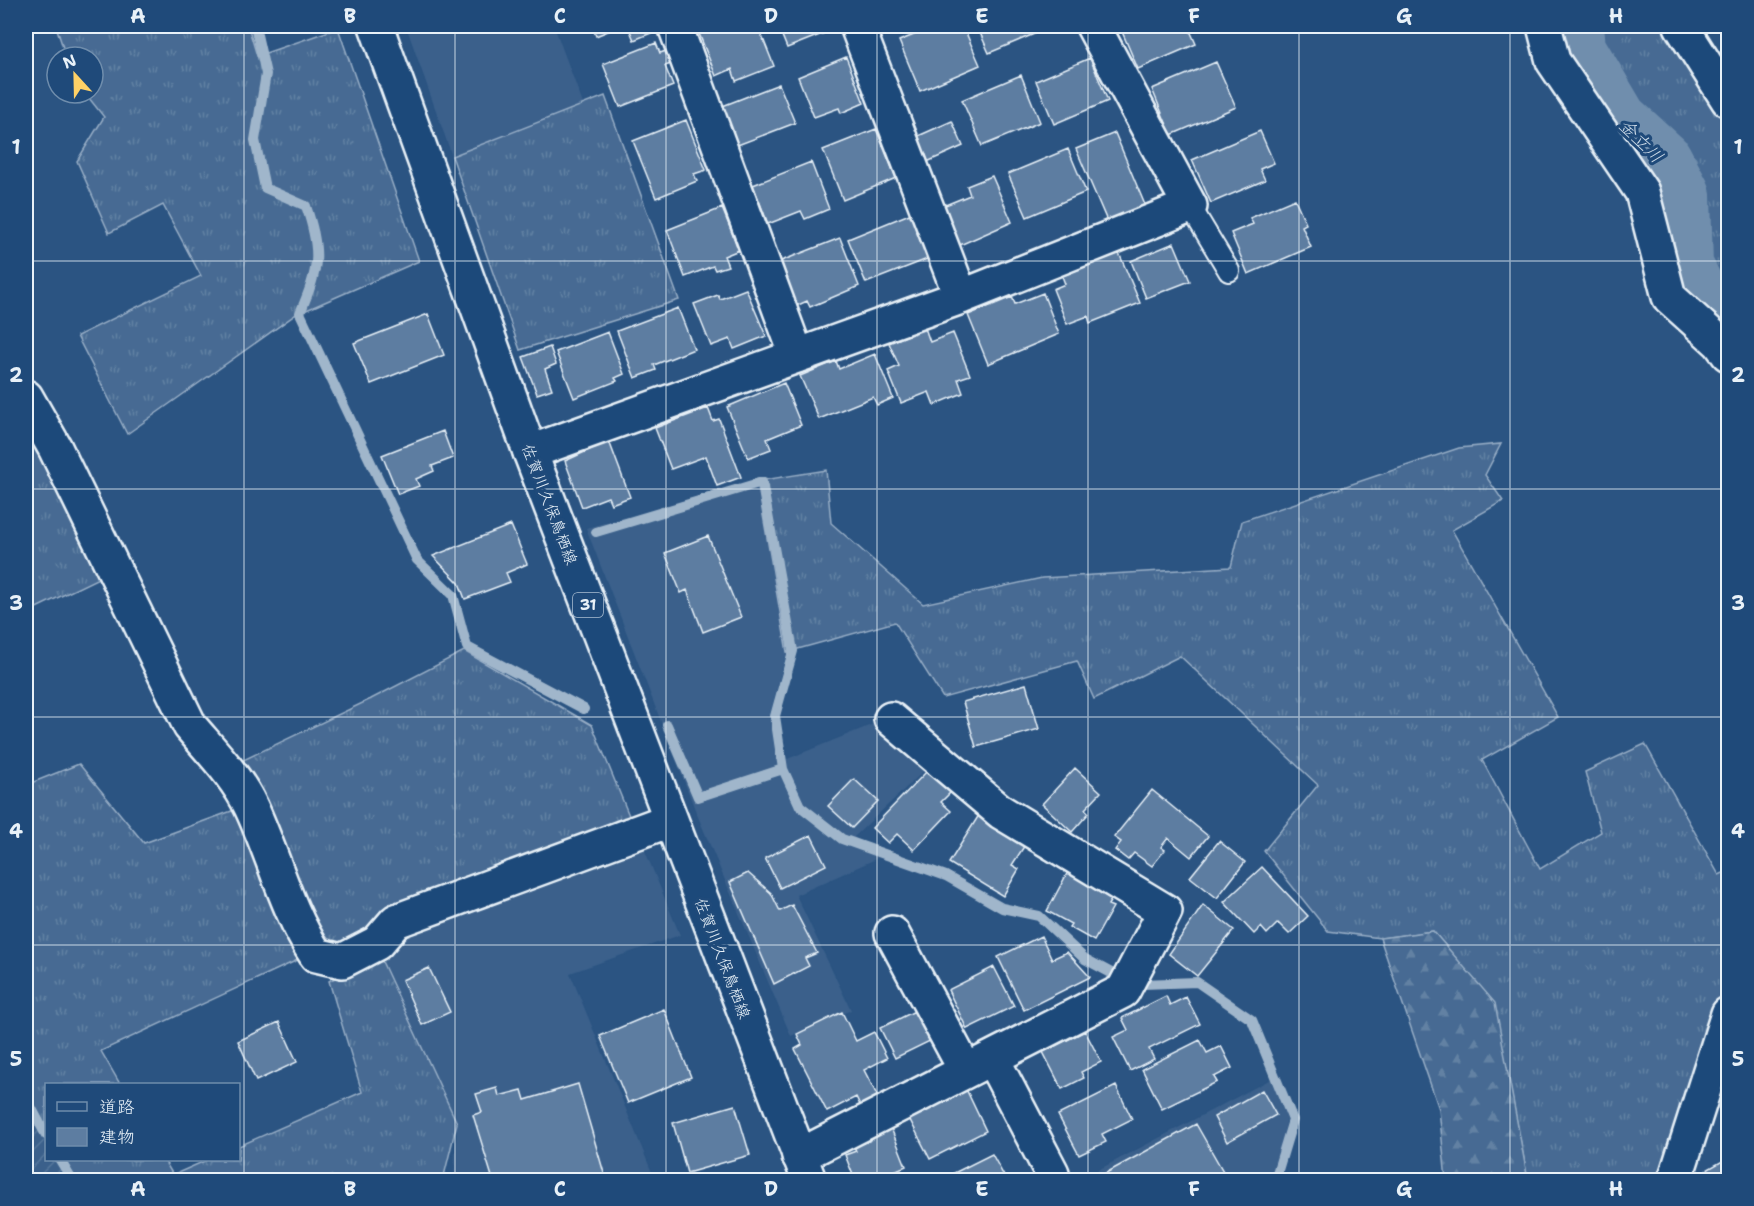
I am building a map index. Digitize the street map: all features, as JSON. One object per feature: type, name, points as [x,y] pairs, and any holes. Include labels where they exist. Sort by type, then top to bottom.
[{"type":"street","name":"佐賀川久保鳥栖線","points":[[376,26],[530,452],[804,1168]]},
{"type":"street","points":[[675,26],[797,356]]},
{"type":"street","points":[[856,26],[961,297]]},
{"type":"street","points":[[530,452],[961,297],[1190,206],[1093,26]]},
{"type":"street","points":[[1544,26],[1553,61],[1642,192],[1669,297],[1720,343],[1728,354]]},
{"type":"street","points":[[1681,26],[1728,100]]},
{"type":"street","points":[[26,397],[55,448],[189,726],[222,764],[250,805],[298,927],[316,955],[342,961],[377,943],[396,921],[670,820]]},
{"type":"street","points":[[804,1168],[979,1064],[1124,991],[1165,911],[1001,812],[891,719]]},
{"type":"street","points":[[892,933],[1052,1173]]},
{"type":"street","points":[[1676,1180],[1728,1014]]},
{"type":"lane","points":[[1190,206],[1229,271]]},
{"type":"shaded area","points":[[406,26],[554,26],[583,104],[452,156]]},
{"type":"shaded area","points":[[757,481],[787,652],[770,714],[780,762],[876,723],[926,769],[854,837],[878,858],[796,895],[851,1010],[791,1036],[696,812],[586,528]]},
{"type":"shaded area","points":[[640,839],[680,935],[570,973],[655,1180],[458,1180],[454,1172],[457,1123],[379,955],[400,927]]},
{"type":"shaded area","points":[[1273,1078],[1287,1120],[1272,1180],[1079,1180]]},
{"type":"shaded area","points":[[26,1106],[45,1141],[45,1161],[57,1161],[68,1180],[26,1180]]},
{"type":"green space","points":[[62,26],[248,26],[257,56],[338,28],[419,261],[295,315],[127,434],[77,336],[201,276],[163,205],[109,233],[77,161],[104,117],[94,105],[105,105],[105,45],[62,45],[57,29]]},
{"type":"green space","points":[[1590,26],[1668,26],[1728,122],[1728,293],[1698,271],[1689,168],[1641,122],[1612,86],[1593,47]]},
{"type":"green space","points":[[605,96],[679,300],[520,350],[452,156]]},
{"type":"green space","points":[[26,414],[109,573],[26,613]]},
{"type":"green space","points":[[1501,444],[1485,475],[1503,501],[1452,530],[1558,717],[1482,760],[1540,869],[1601,832],[1585,772],[1645,744],[1719,875],[1728,871],[1728,989],[1666,1180],[1528,1180],[1494,1003],[1433,931],[1380,938],[1328,931],[1264,851],[1318,785],[1180,656],[1094,699],[1077,661],[943,698],[895,622],[787,652],[757,481],[826,470],[831,523],[923,604],[1042,578],[1231,567],[1242,521],[1459,448]]},
{"type":"green space","points":[[464,651],[592,725],[632,823],[340,952],[316,939],[235,764],[371,699]]},
{"type":"green space","points":[[79,764],[144,843],[240,808],[302,958],[101,1051],[119,1083],[45,1083],[45,1125],[26,1089],[26,785]]},
{"type":"green space","points":[[1433,931],[1495,1003],[1528,1180],[1446,1180],[1439,1109],[1380,938]]},
{"type":"green space","points":[[379,955],[457,1123],[443,1180],[76,1180],[66,1161],[165,1161],[173,1175],[205,1161],[240,1161],[240,1146],[362,1092],[329,981]]},
{"type":"building","points":[[592,26],[620,26],[596,36]]},
{"type":"building","points":[[628,26],[659,26],[661,29],[634,40]]},
{"type":"building","points":[[696,26],[726,26],[727,29],[735,26],[758,26],[774,66],[736,81],[732,69],[716,76]]},
{"type":"building","points":[[778,26],[839,26],[840,27],[787,48]]},
{"type":"building","points":[[936,26],[963,26],[980,65],[920,91],[899,41]]},
{"type":"building","points":[[977,26],[1053,26],[989,53]]},
{"type":"building","points":[[1188,26],[1196,44],[1138,69],[1120,27]]},
{"type":"building","points":[[656,43],[660,53],[666,51],[671,64],[665,66],[673,86],[620,107],[603,64]]},
{"type":"building","points":[[846,57],[864,103],[841,113],[839,108],[814,117],[798,77]]},
{"type":"building","points":[[1090,58],[1108,101],[1054,124],[1036,81]]},
{"type":"building","points":[[1216,62],[1236,107],[1171,135],[1152,89]]},
{"type":"building","points":[[1021,75],[1040,122],[982,146],[962,100]]},
{"type":"building","points":[[779,84],[795,123],[735,146],[720,107]]},
{"type":"building","points":[[686,120],[706,170],[694,174],[697,181],[656,198],[633,141]]},
{"type":"building","points":[[952,121],[963,146],[927,162],[916,137]]},
{"type":"building","points":[[876,129],[896,178],[843,200],[823,150]]},
{"type":"building","points":[[1260,131],[1274,163],[1260,169],[1265,180],[1211,203],[1192,160]]},
{"type":"building","points":[[1115,133],[1145,205],[1107,221],[1076,149]]},
{"type":"building","points":[[1068,149],[1086,192],[1027,217],[1008,174]]},
{"type":"building","points":[[811,162],[829,209],[805,219],[801,211],[768,224],[753,185]]},
{"type":"building","points":[[992,176],[1012,222],[960,245],[943,206],[970,195],[967,186]]},
{"type":"building","points":[[1295,199],[1306,224],[1302,226],[1311,247],[1248,274],[1231,233],[1253,224],[1250,218]]},
{"type":"building","points":[[722,208],[739,250],[724,256],[728,266],[715,270],[713,266],[685,277],[667,230]]},
{"type":"building","points":[[912,213],[930,258],[866,283],[848,239]]},
{"type":"building","points":[[840,238],[859,286],[810,307],[807,301],[794,307],[776,263]]},
{"type":"building","points":[[1174,243],[1190,281],[1146,298],[1131,261]]},
{"type":"building","points":[[1119,253],[1140,303],[1090,323],[1088,316],[1067,324],[1053,289],[1065,284],[1062,276]]},
{"type":"building","points":[[746,289],[766,336],[734,349],[730,339],[711,346],[694,304],[718,295],[720,299]]},
{"type":"building","points":[[1043,293],[1059,334],[988,364],[968,315],[1012,297],[1015,304]]},
{"type":"building","points":[[678,308],[694,349],[654,365],[656,370],[635,378],[617,331]]},
{"type":"building","points":[[428,314],[444,355],[371,384],[354,343]]},
{"type":"building","points":[[925,328],[930,342],[953,333],[970,375],[958,379],[963,393],[934,405],[929,392],[901,403],[888,371],[899,366],[889,343]]},
{"type":"building","points":[[608,332],[624,374],[615,378],[617,381],[574,398],[556,352]]},
{"type":"building","points":[[550,347],[556,364],[545,369],[552,389],[537,394],[523,357]]},
{"type":"building","points":[[875,354],[893,398],[877,405],[873,397],[819,419],[800,376],[836,361],[839,369]]},
{"type":"building","points":[[784,383],[801,425],[767,439],[771,449],[748,458],[727,407]]},
{"type":"building","points":[[708,408],[713,421],[719,419],[741,477],[717,486],[706,456],[671,469],[655,428]]},
{"type":"building","points":[[443,431],[453,458],[432,466],[434,471],[416,479],[419,486],[398,494],[382,455]]},
{"type":"building","points":[[609,441],[630,497],[611,504],[608,497],[582,507],[565,461]]},
{"type":"building","points":[[511,525],[527,564],[506,573],[510,582],[465,599],[459,583],[433,556]]},
{"type":"building","points":[[708,536],[741,617],[703,632],[687,590],[681,593],[665,553]]},
{"type":"building","points":[[1026,684],[1039,729],[976,747],[963,702]]},
{"type":"building","points":[[1075,768],[1101,792],[1085,809],[1089,813],[1072,832],[1042,804]]},
{"type":"building","points":[[928,770],[951,792],[941,802],[951,811],[914,850],[897,834],[888,843],[872,828]]},
{"type":"building","points":[[854,779],[878,801],[852,828],[828,806]]},
{"type":"building","points":[[1152,790],[1208,836],[1191,857],[1168,838],[1161,847],[1165,850],[1152,866],[1134,853],[1128,860],[1115,850],[1121,842],[1114,837]]},
{"type":"building","points":[[979,815],[1025,845],[1012,865],[1019,869],[1003,896],[949,863]]},
{"type":"building","points":[[811,835],[826,865],[780,888],[765,858]]},
{"type":"building","points":[[1219,841],[1245,862],[1217,898],[1190,877]]},
{"type":"building","points":[[1262,867],[1308,916],[1289,934],[1278,923],[1267,934],[1261,927],[1254,934],[1224,902]]},
{"type":"building","points":[[1070,868],[1115,893],[1108,905],[1113,907],[1094,941],[1069,927],[1071,924],[1047,911]]},
{"type":"building","points":[[748,873],[771,893],[780,911],[792,905],[817,953],[805,958],[809,966],[774,984],[730,882]]},
{"type":"building","points":[[1203,905],[1234,930],[1197,976],[1169,954]]},
{"type":"building","points":[[1041,936],[1052,959],[1067,952],[1090,977],[1024,1010],[998,957]]},
{"type":"building","points":[[994,967],[1014,1006],[967,1029],[948,990]]},
{"type":"building","points":[[429,968],[450,1012],[422,1025],[402,980]]},
{"type":"building","points":[[1166,996],[1170,1005],[1186,997],[1200,1024],[1149,1049],[1154,1059],[1130,1071],[1113,1037],[1128,1030],[1122,1018]]},
{"type":"building","points":[[664,1009],[691,1077],[628,1103],[600,1036]]},
{"type":"building","points":[[919,1009],[934,1039],[895,1058],[880,1028]]},
{"type":"building","points":[[842,1012],[856,1041],[874,1032],[887,1058],[864,1070],[880,1101],[862,1109],[856,1097],[827,1112],[795,1049],[802,1045],[797,1034]]},
{"type":"building","points":[[279,1022],[297,1062],[256,1081],[238,1041]]},
{"type":"building","points":[[1085,1031],[1101,1062],[1081,1072],[1084,1078],[1062,1089],[1043,1052]]},
{"type":"building","points":[[1200,1040],[1207,1053],[1221,1046],[1232,1068],[1214,1077],[1217,1082],[1162,1109],[1142,1069]]},
{"type":"building","points":[[578,1084],[606,1180],[493,1180],[473,1115],[482,1112],[476,1094],[497,1088],[499,1096],[522,1090],[525,1100]]},
{"type":"building","points":[[1116,1086],[1132,1119],[1102,1134],[1106,1142],[1079,1155],[1058,1115]]},
{"type":"building","points":[[966,1089],[986,1131],[930,1159],[909,1118]]},
{"type":"building","points":[[1262,1090],[1276,1115],[1227,1142],[1214,1117]]},
{"type":"building","points":[[735,1105],[750,1155],[687,1173],[673,1123]]},
{"type":"building","points":[[1196,1124],[1228,1180],[1093,1180]]},
{"type":"building","points":[[891,1128],[906,1166],[873,1180],[855,1180],[845,1155],[856,1151],[853,1144]]},
{"type":"building","points":[[992,1154],[1006,1180],[942,1179]]},
{"type":"building","points":[[1728,1158],[1728,1180],[1695,1180],[1694,1177]]},
{"type":"waterway","points":[[255,26],[266,74],[255,140],[265,188],[306,206],[314,236],[316,249],[314,272],[300,313],[417,560],[453,595],[467,647],[584,709]]},
{"type":"waterway","name":"金立川","points":[[1574,26],[1576,49],[1618,120],[1663,161],[1681,195],[1683,266],[1699,297],[1728,317]]},
{"type":"waterway","points":[[596,532],[762,482],[793,651],[775,716],[783,769],[800,806],[842,839],[946,876],[1002,908],[1039,916],[1085,959],[1115,975]]},
{"type":"waterway","points":[[667,725],[698,797],[783,769]]},
{"type":"waterway","points":[[1143,984],[1197,982],[1252,1020],[1293,1120],[1275,1180]]},
{"type":"waterway","points":[[26,1098],[45,1133]]},
{"type":"waterway","points":[[61,1161],[72,1180]]}]
